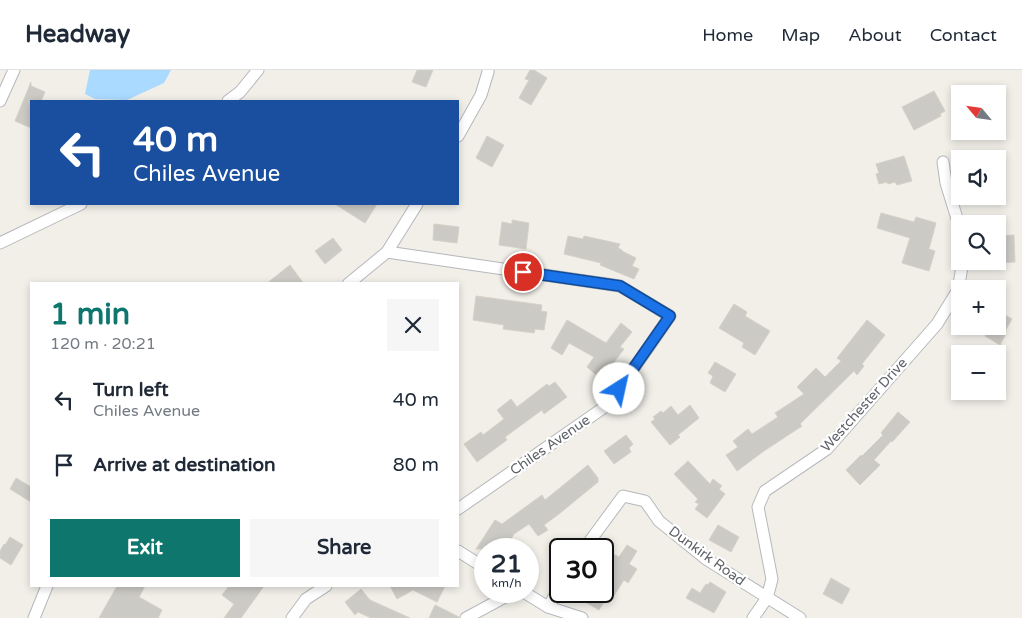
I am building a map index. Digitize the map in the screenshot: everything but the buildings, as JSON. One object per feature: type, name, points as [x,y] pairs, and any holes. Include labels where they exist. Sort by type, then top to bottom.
[{"type":"street","points":[[0,101],[14,70]]},
{"type":"street","points":[[229,100],[240,92],[258,70]]},
{"type":"street","points":[[459,134],[481,95],[488,70]]},
{"type":"street","points":[[943,162],[946,183],[956,215]]},
{"type":"street","points":[[0,243],[79,205]]},
{"type":"street","points":[[350,282],[387,252],[416,205]]},
{"type":"street","name":"Chiles Avenue","points":[[387,252],[620,286],[670,316],[609,404],[459,508]]},
{"type":"street","name":"Westchester Drive","points":[[753,618],[767,598],[772,579],[758,508],[765,491],[827,449],[937,324],[958,290],[961,270]]},
{"type":"street","name":"Dunkirk Road","points":[[592,538],[623,496],[645,501],[659,521],[706,559],[800,618]]},
{"type":"street","points":[[459,552],[474,561]]},
{"type":"street","points":[[34,618],[47,587]]},
{"type":"street","points":[[292,618],[306,599],[324,587]]},
{"type":"street","points":[[539,601],[548,607],[582,618]]},
{"type":"street","points":[[466,618],[494,603]]},
{"type":"street","points":[[548,607],[550,603]]},
{"type":"water","points":[[90,70],[171,70],[164,83],[127,100],[95,99],[85,94]]},
{"type":"route","points":[[523,272],[620,286],[670,316],[619,389]]}]
